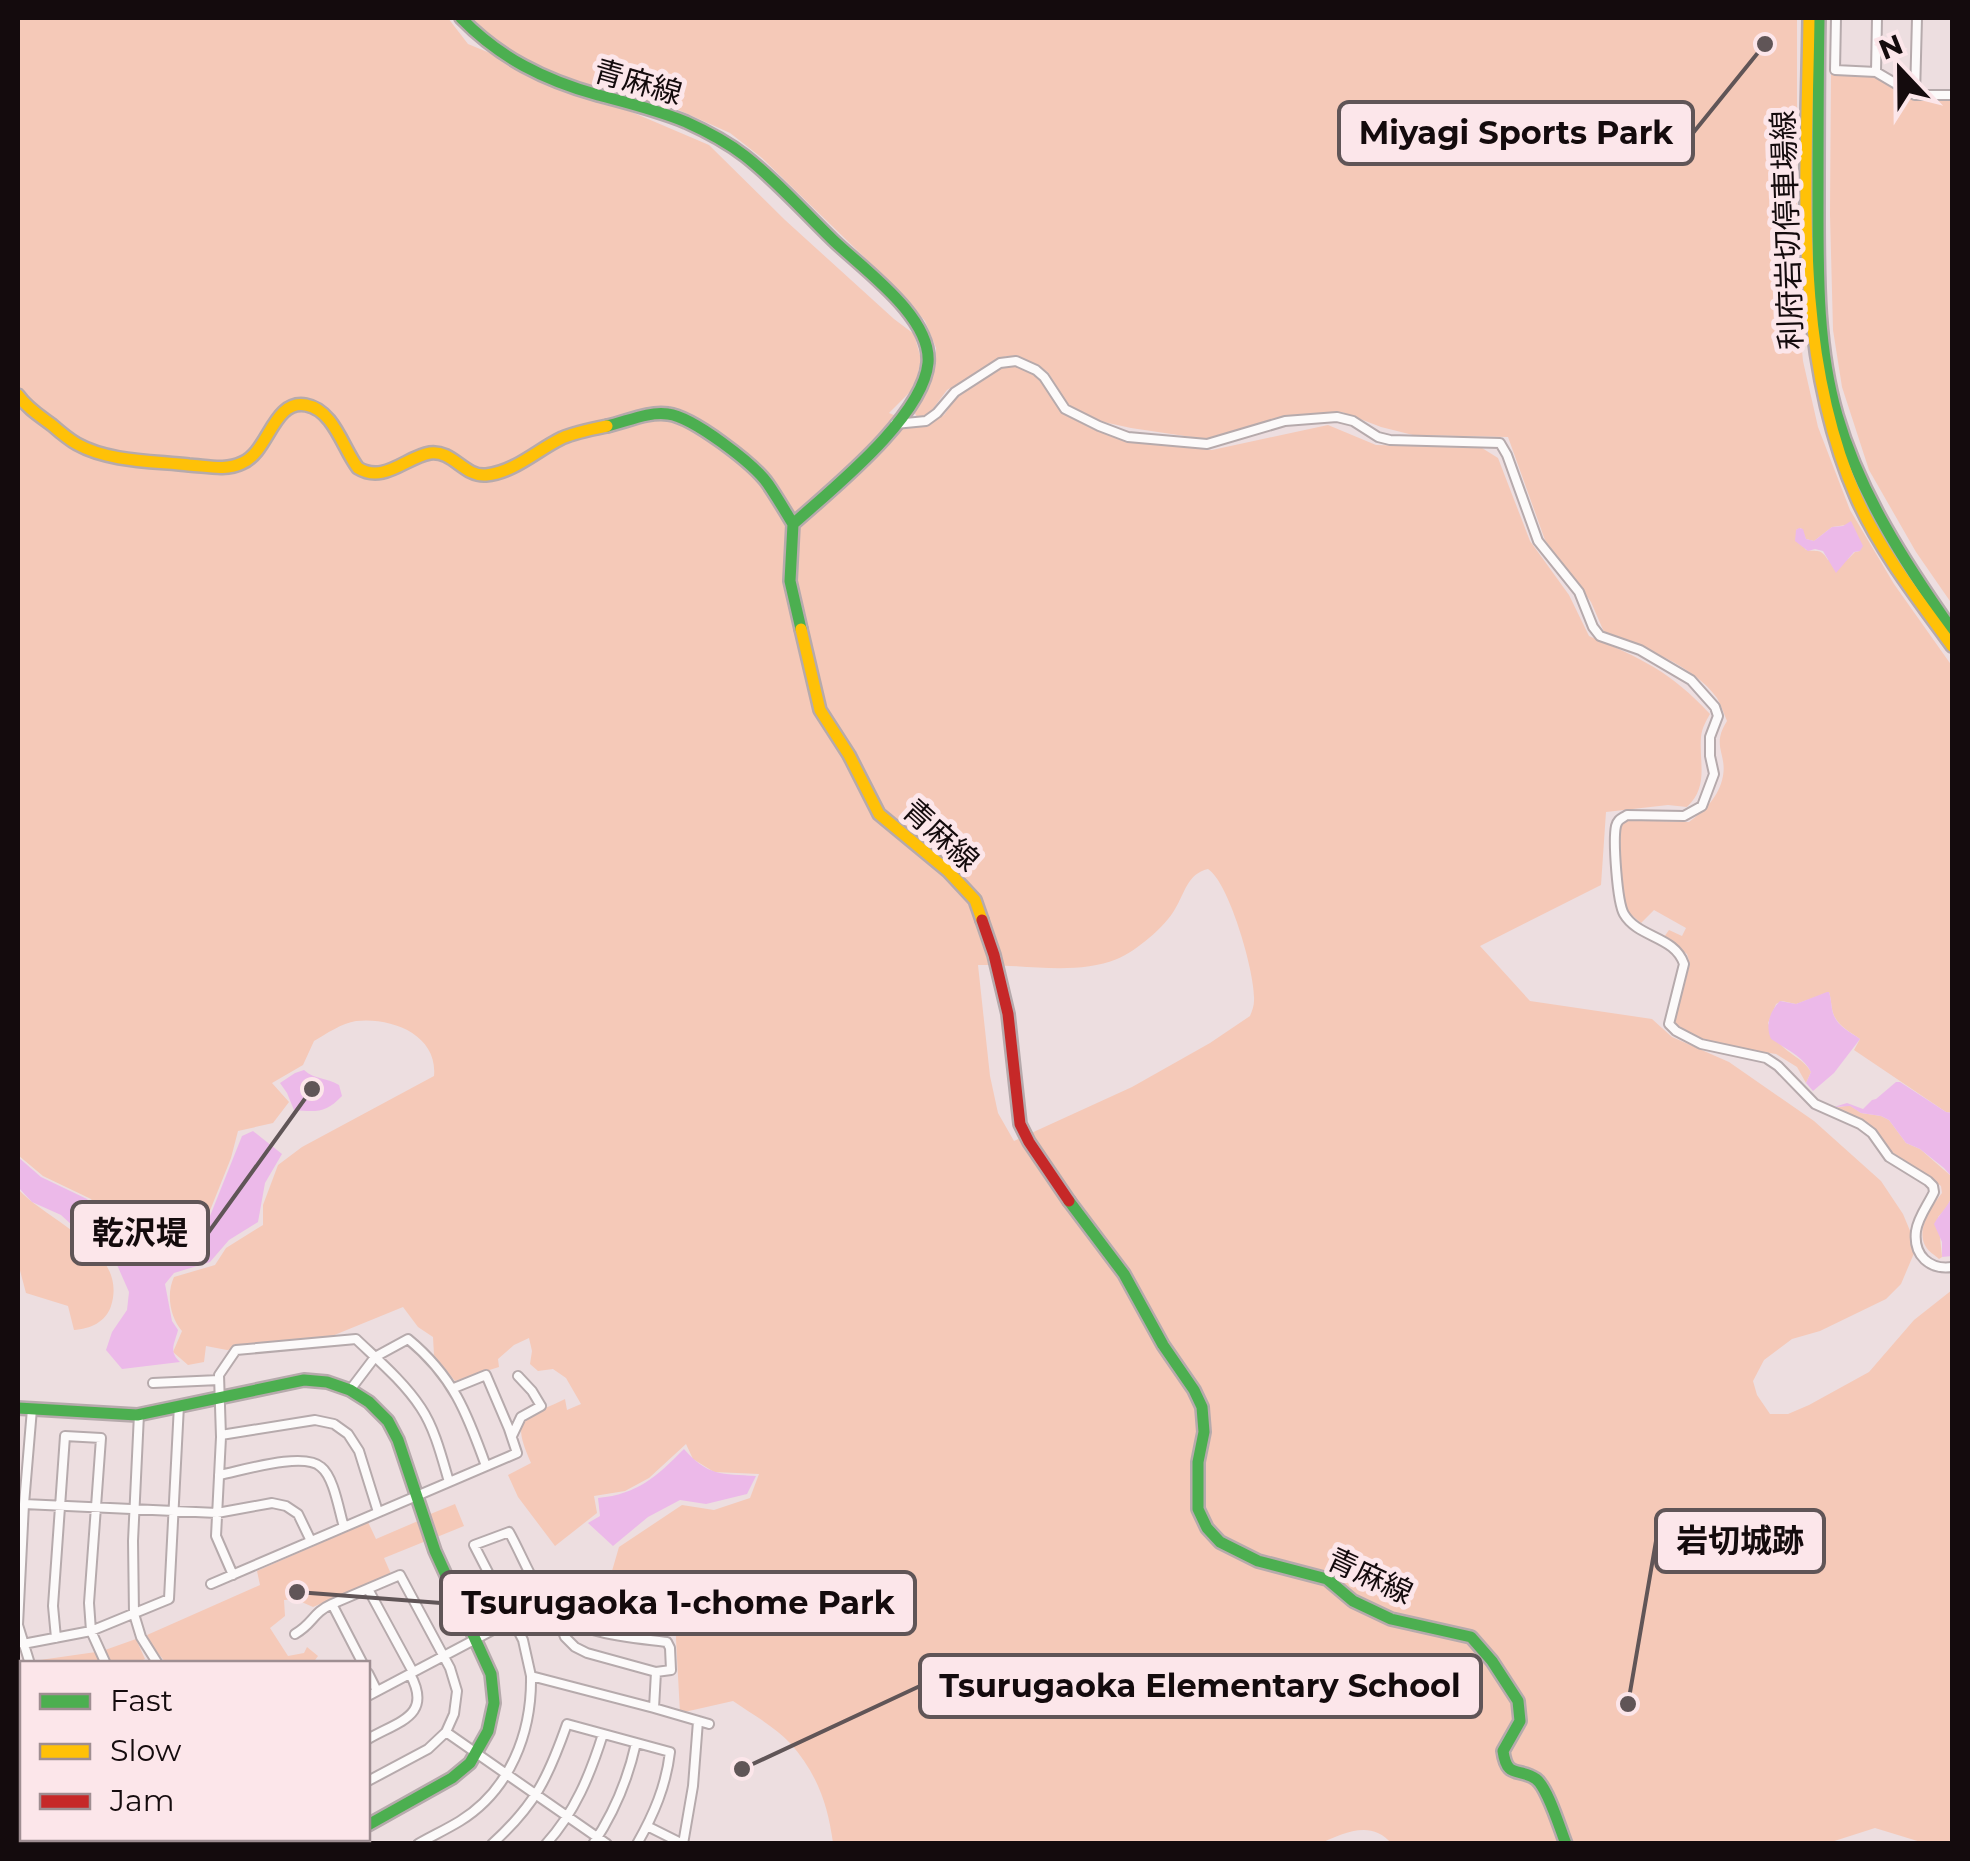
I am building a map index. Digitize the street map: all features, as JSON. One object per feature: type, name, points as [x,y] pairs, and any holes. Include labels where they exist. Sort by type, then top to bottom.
[{"type":"street","name":"青麻線","points":[[462,18],[488,45],[528,71],[566,88],[666,114],[734,148],[900,304],[922,333],[928,365],[917,398],[857,464],[793,524],[790,581],[820,710],[880,814],[948,871],[975,900],[1008,1014],[1020,1124],[1067,1198],[1124,1274],[1202,1407],[1198,1509],[1207,1528],[1220,1542],[1245,1555],[1327,1579],[1353,1600],[1392,1619],[1471,1637],[1492,1660],[1518,1701],[1520,1721],[1503,1751],[1508,1768],[1534,1777],[1542,1786],[1566,1844]]},
{"type":"street","name":"利府岩切停車場線","points":[[1809,18],[1808,268],[1816,369],[1828,419],[1858,500],[1879,540],[1952,646]]},
{"type":"street","name":"利府岩切停車場線","points":[[1819,18],[1818,267],[1826,364],[1837,413],[1867,493],[1906,564],[1952,630]]},
{"type":"street","points":[[1836,18],[1835,70],[1876,72],[1915,96],[1952,95]]},
{"type":"street","points":[[1876,72],[1878,18]]},
{"type":"street","points":[[1915,96],[1917,18]]},
{"type":"street","points":[[895,424],[926,421],[937,414],[954,392],[1000,363],[1016,362],[1044,376],[1065,409],[1128,436],[1207,444],[1286,421],[1338,417],[1390,440],[1500,443],[1538,541],[1579,592],[1600,636],[1640,650],[1691,680],[1718,716],[1710,737],[1714,774],[1702,806],[1684,816],[1627,815],[1616,826],[1616,874],[1623,913],[1669,944],[1684,964],[1670,1024],[1701,1044],[1766,1058],[1814,1104],[1872,1132],[1889,1156],[1933,1186],[1934,1192],[1916,1230],[1919,1250],[1938,1268],[1952,1267]]},
{"type":"street","points":[[18,395],[38,415],[88,448],[223,468],[250,461],[268,440],[281,414],[294,405],[304,404],[320,412],[338,434],[355,466],[371,474],[436,452],[470,473],[483,476],[514,466],[579,432],[666,413],[687,419],[760,475],[793,524]]},
{"type":"street","points":[[232,1574],[216,1536],[221,1435],[219,1375],[236,1350],[356,1339],[422,1409],[449,1482]]},
{"type":"street","points":[[350,1390],[374,1357],[408,1339],[454,1388],[486,1466]]},
{"type":"street","points":[[211,1584],[517,1453],[486,1375],[454,1388]]},
{"type":"street","points":[[512,1436],[521,1417],[541,1406],[518,1376]]},
{"type":"street","points":[[153,1383],[219,1380]]},
{"type":"street","points":[[18,1408],[139,1414],[304,1380],[350,1390],[370,1402],[388,1421],[435,1551],[491,1674],[494,1702],[488,1731],[470,1763],[452,1778],[370,1824]]},
{"type":"street","points":[[23,1644],[91,1631],[169,1599],[179,1405]]},
{"type":"street","points":[[29,1661],[18,1625],[32,1409]]},
{"type":"street","points":[[139,1414],[134,1614],[141,1637],[156,1661]]},
{"type":"street","points":[[221,1435],[315,1420],[334,1424],[348,1434],[358,1450],[378,1512]]},
{"type":"street","points":[[56,1638],[53,1606],[66,1436],[100,1438],[89,1604],[91,1631],[105,1661]]},
{"type":"street","points":[[219,1476],[296,1460],[310,1461],[321,1466],[330,1480],[344,1527]]},
{"type":"street","points":[[24,1504],[217,1513],[272,1503],[298,1514],[310,1542]]},
{"type":"street","points":[[418,1844],[462,1820],[487,1799],[507,1774],[527,1728],[531,1696],[523,1640],[474,1545],[509,1532],[546,1602],[554,1609],[584,1627],[667,1642],[671,1670],[656,1672],[575,1648],[565,1636],[554,1609]]},
{"type":"street","points":[[294,1634],[309,1626],[316,1611],[400,1576],[450,1668],[457,1691],[454,1714],[446,1732],[428,1748],[370,1780]]},
{"type":"street","points":[[368,1589],[412,1673],[419,1700],[413,1714],[370,1738]]},
{"type":"street","points":[[372,1694],[546,1602]]},
{"type":"street","points":[[332,1604],[360,1661]]},
{"type":"street","points":[[654,1708],[656,1672]]},
{"type":"street","points":[[530,1676],[708,1724]]},
{"type":"street","points":[[647,1826],[683,1844],[698,1721]]},
{"type":"street","points":[[492,1844],[536,1796],[554,1763],[567,1724],[670,1752],[664,1787],[637,1844]]},
{"type":"street","points":[[446,1732],[568,1816],[595,1840],[608,1844]]},
{"type":"street","points":[[546,1844],[582,1790],[603,1734]]},
{"type":"street","points":[[595,1840],[624,1786],[636,1743]]},
{"type":"shaded area","points":[[18,18],[448,18],[468,44],[544,75],[501,50],[471,18],[1797,18],[1797,300],[1803,361],[1818,427],[1850,510],[1894,584],[1952,666],[1952,1113],[1854,1050],[1860,1039],[1836,1019],[1829,992],[1796,1004],[1776,1004],[1768,1023],[1781,1045],[1811,1072],[1806,1083],[1797,1067],[1776,1054],[1705,1043],[1675,1026],[1690,964],[1687,954],[1664,937],[1669,930],[1682,936],[1686,928],[1654,910],[1641,923],[1627,911],[1620,873],[1619,832],[1621,824],[1628,820],[1689,822],[1706,808],[1723,776],[1720,737],[1727,721],[1717,698],[1695,676],[1665,658],[1604,632],[1591,602],[1545,540],[1508,437],[1413,435],[1342,412],[1283,416],[1205,439],[1131,428],[1099,421],[1068,407],[1048,372],[1020,357],[1006,356],[947,390],[929,414],[917,417],[914,412],[936,364],[936,348],[925,321],[762,158],[730,133],[672,107],[545,75],[709,145],[785,220],[914,334],[921,359],[915,387],[889,413],[919,426],[944,415],[958,395],[1002,368],[1016,366],[1043,380],[1062,413],[1126,441],[1212,450],[1328,425],[1376,445],[1482,448],[1498,458],[1530,541],[1569,595],[1589,636],[1654,668],[1682,687],[1710,714],[1701,737],[1701,783],[1687,807],[1668,805],[1606,812],[1601,885],[1480,946],[1530,1001],[1652,1019],[1672,1037],[1729,1062],[1814,1121],[1881,1181],[1903,1214],[1915,1251],[1901,1284],[1886,1299],[1820,1331],[1792,1339],[1764,1360],[1753,1381],[1770,1414],[1788,1414],[1869,1372],[1914,1320],[1952,1290],[1952,1843],[1924,1843],[1875,1828],[1825,1844],[1392,1844],[1384,1836],[1366,1830],[1319,1844],[833,1843],[814,1778],[790,1743],[733,1701],[680,1713],[674,1602],[605,1595],[619,1547],[682,1505],[714,1510],[750,1498],[759,1474],[714,1472],[693,1459],[686,1444],[649,1478],[625,1491],[594,1496],[597,1513],[555,1546],[518,1497],[508,1475],[531,1463],[521,1435],[525,1420],[565,1399],[567,1410],[581,1404],[566,1378],[553,1369],[538,1371],[530,1364],[529,1338],[498,1359],[499,1367],[455,1381],[434,1355],[433,1337],[418,1327],[403,1307],[332,1336],[227,1350],[206,1346],[204,1362],[188,1365],[173,1352],[182,1331],[170,1305],[174,1277],[215,1265],[226,1248],[263,1225],[263,1205],[278,1165],[302,1147],[434,1076],[429,1050],[421,1040],[398,1026],[356,1021],[314,1041],[303,1065],[272,1083],[289,1102],[273,1123],[238,1131],[203,1228],[173,1239],[146,1243],[111,1229],[91,1199],[43,1176],[18,1155]],"holes":[[[1846,525],[1860,551],[1848,559],[1828,560],[1821,552],[1806,550],[1796,536],[1796,530],[1801,528],[1806,539],[1814,541],[1832,527]],[[1208,869],[1224,891],[1246,951],[1254,1003],[1250,1016],[1132,1087],[1014,1141],[998,1113],[990,1076],[978,965],[1066,968],[1117,959],[1157,930],[1171,916],[1191,880]]]},
{"type":"shaded area","points":[[1831,74],[1874,75],[1914,98],[1952,99],[1952,604],[1916,552],[1869,470],[1842,387],[1833,330]]},
{"type":"shaded area","points":[[1851,521],[1863,546],[1836,573],[1823,551],[1808,551],[1795,541],[1799,528],[1806,539],[1814,541],[1832,527]]},
{"type":"shaded area","points":[[1829,992],[1836,1020],[1860,1039],[1834,1073],[1813,1091],[1806,1083],[1811,1072],[1808,1066],[1771,1039],[1769,1023],[1780,1001],[1796,1004]]},
{"type":"shaded area","points":[[304,1070],[339,1085],[342,1096],[321,1110],[294,1110],[280,1083]]},
{"type":"shaded area","points":[[1896,1082],[1952,1113],[1952,1186],[1951,1176],[1944,1168],[1906,1143],[1889,1120],[1850,1106],[1834,1107],[1847,1103],[1863,1109]]},
{"type":"shaded area","points":[[1851,1106],[1861,1113],[1889,1120],[1906,1143],[1920,1149],[1951,1176],[1951,1198],[1938,1217],[1942,1257],[1939,1259],[1926,1247],[1922,1233],[1926,1218],[1942,1193],[1941,1186],[1889,1150],[1860,1119],[1835,1108]]},
{"type":"shaded area","points":[[253,1131],[282,1154],[265,1183],[258,1222],[229,1240],[210,1262],[174,1273],[165,1284],[172,1321],[178,1330],[173,1350],[180,1362],[122,1369],[106,1350],[112,1332],[127,1310],[129,1292],[114,1258],[61,1215],[32,1202],[18,1187],[18,1157],[41,1177],[87,1199],[110,1231],[144,1246],[171,1243],[201,1232],[242,1136]]},
{"type":"shaded area","points":[[18,1189],[82,1239],[108,1269],[113,1286],[111,1306],[97,1324],[74,1330],[68,1306],[26,1293],[18,1263]]},
{"type":"shaded area","points":[[1952,1196],[1952,1256],[1942,1257],[1942,1242],[1934,1224]]},
{"type":"shaded area","points":[[684,1449],[716,1472],[756,1476],[747,1494],[706,1504],[680,1500],[648,1517],[613,1546],[588,1523],[600,1516],[598,1498],[624,1493],[646,1482]]},
{"type":"shaded area","points":[[455,1504],[464,1526],[437,1537],[428,1515]]},
{"type":"shaded area","points":[[418,1521],[426,1541],[384,1558],[391,1574],[313,1607],[295,1599],[284,1600],[285,1616],[270,1628],[288,1656],[304,1653],[307,1647],[318,1656],[314,1661],[164,1661],[147,1635],[260,1585],[257,1571],[368,1522],[376,1539]]},
{"type":"shaded area","points":[[136,1639],[145,1659],[109,1661],[105,1650]]},
{"type":"shaded area","points":[[96,1652],[100,1661],[33,1661]]},
{"type":"traffic: fast","points":[[461,18],[491,45],[541,75],[675,118],[731,146],[893,295],[919,328],[928,363],[910,406],[873,451],[793,524],[790,581],[801,629]]},
{"type":"traffic: fast","points":[[1819,18],[1819,282],[1830,389],[1847,444],[1871,500],[1952,630]]},
{"type":"traffic: fast","points":[[607,426],[660,413],[692,423],[761,475],[793,524]]},
{"type":"traffic: fast","points":[[1069,1201],[1124,1274],[1202,1407],[1198,1509],[1207,1528],[1220,1542],[1258,1561],[1327,1579],[1353,1601],[1391,1619],[1471,1637],[1518,1701],[1520,1721],[1503,1751],[1507,1766],[1540,1784],[1566,1844]]},
{"type":"traffic: fast","points":[[18,1408],[137,1415],[304,1380],[350,1390],[388,1421],[435,1551],[491,1674],[494,1703],[488,1731],[470,1763],[452,1778],[370,1824]]},
{"type":"traffic: fast","points":[[331,1844],[336,1841]]},
{"type":"traffic: slow","points":[[1809,18],[1807,262],[1821,383],[1836,442],[1857,499],[1877,538],[1952,646]]},
{"type":"traffic: slow","points":[[18,395],[64,435],[90,450],[132,460],[216,467],[230,467],[251,457],[278,418],[295,405],[316,408],[324,414],[358,468],[377,473],[430,453],[445,455],[478,475],[497,473],[562,438],[607,426]]},
{"type":"traffic: slow","points":[[801,629],[820,710],[849,755],[879,814],[948,871],[975,900],[982,920]]},
{"type":"traffic: slow","points":[[162,1841],[165,1844]]},
{"type":"traffic: jam","points":[[982,920],[1008,1014],[1020,1124],[1069,1201]]},
{"type":"place","name":"Miyagi Sports Park","points":[[1765,44]]},
{"type":"place","name":"乾沢堤","points":[[312,1089]]},
{"type":"place","name":"Tsurugaoka 1-chome Park","points":[[297,1592]]},
{"type":"place","name":"岩切城跡","points":[[1628,1704]]},
{"type":"place","name":"Tsurugaoka Elementary School","points":[[742,1769]]}]
